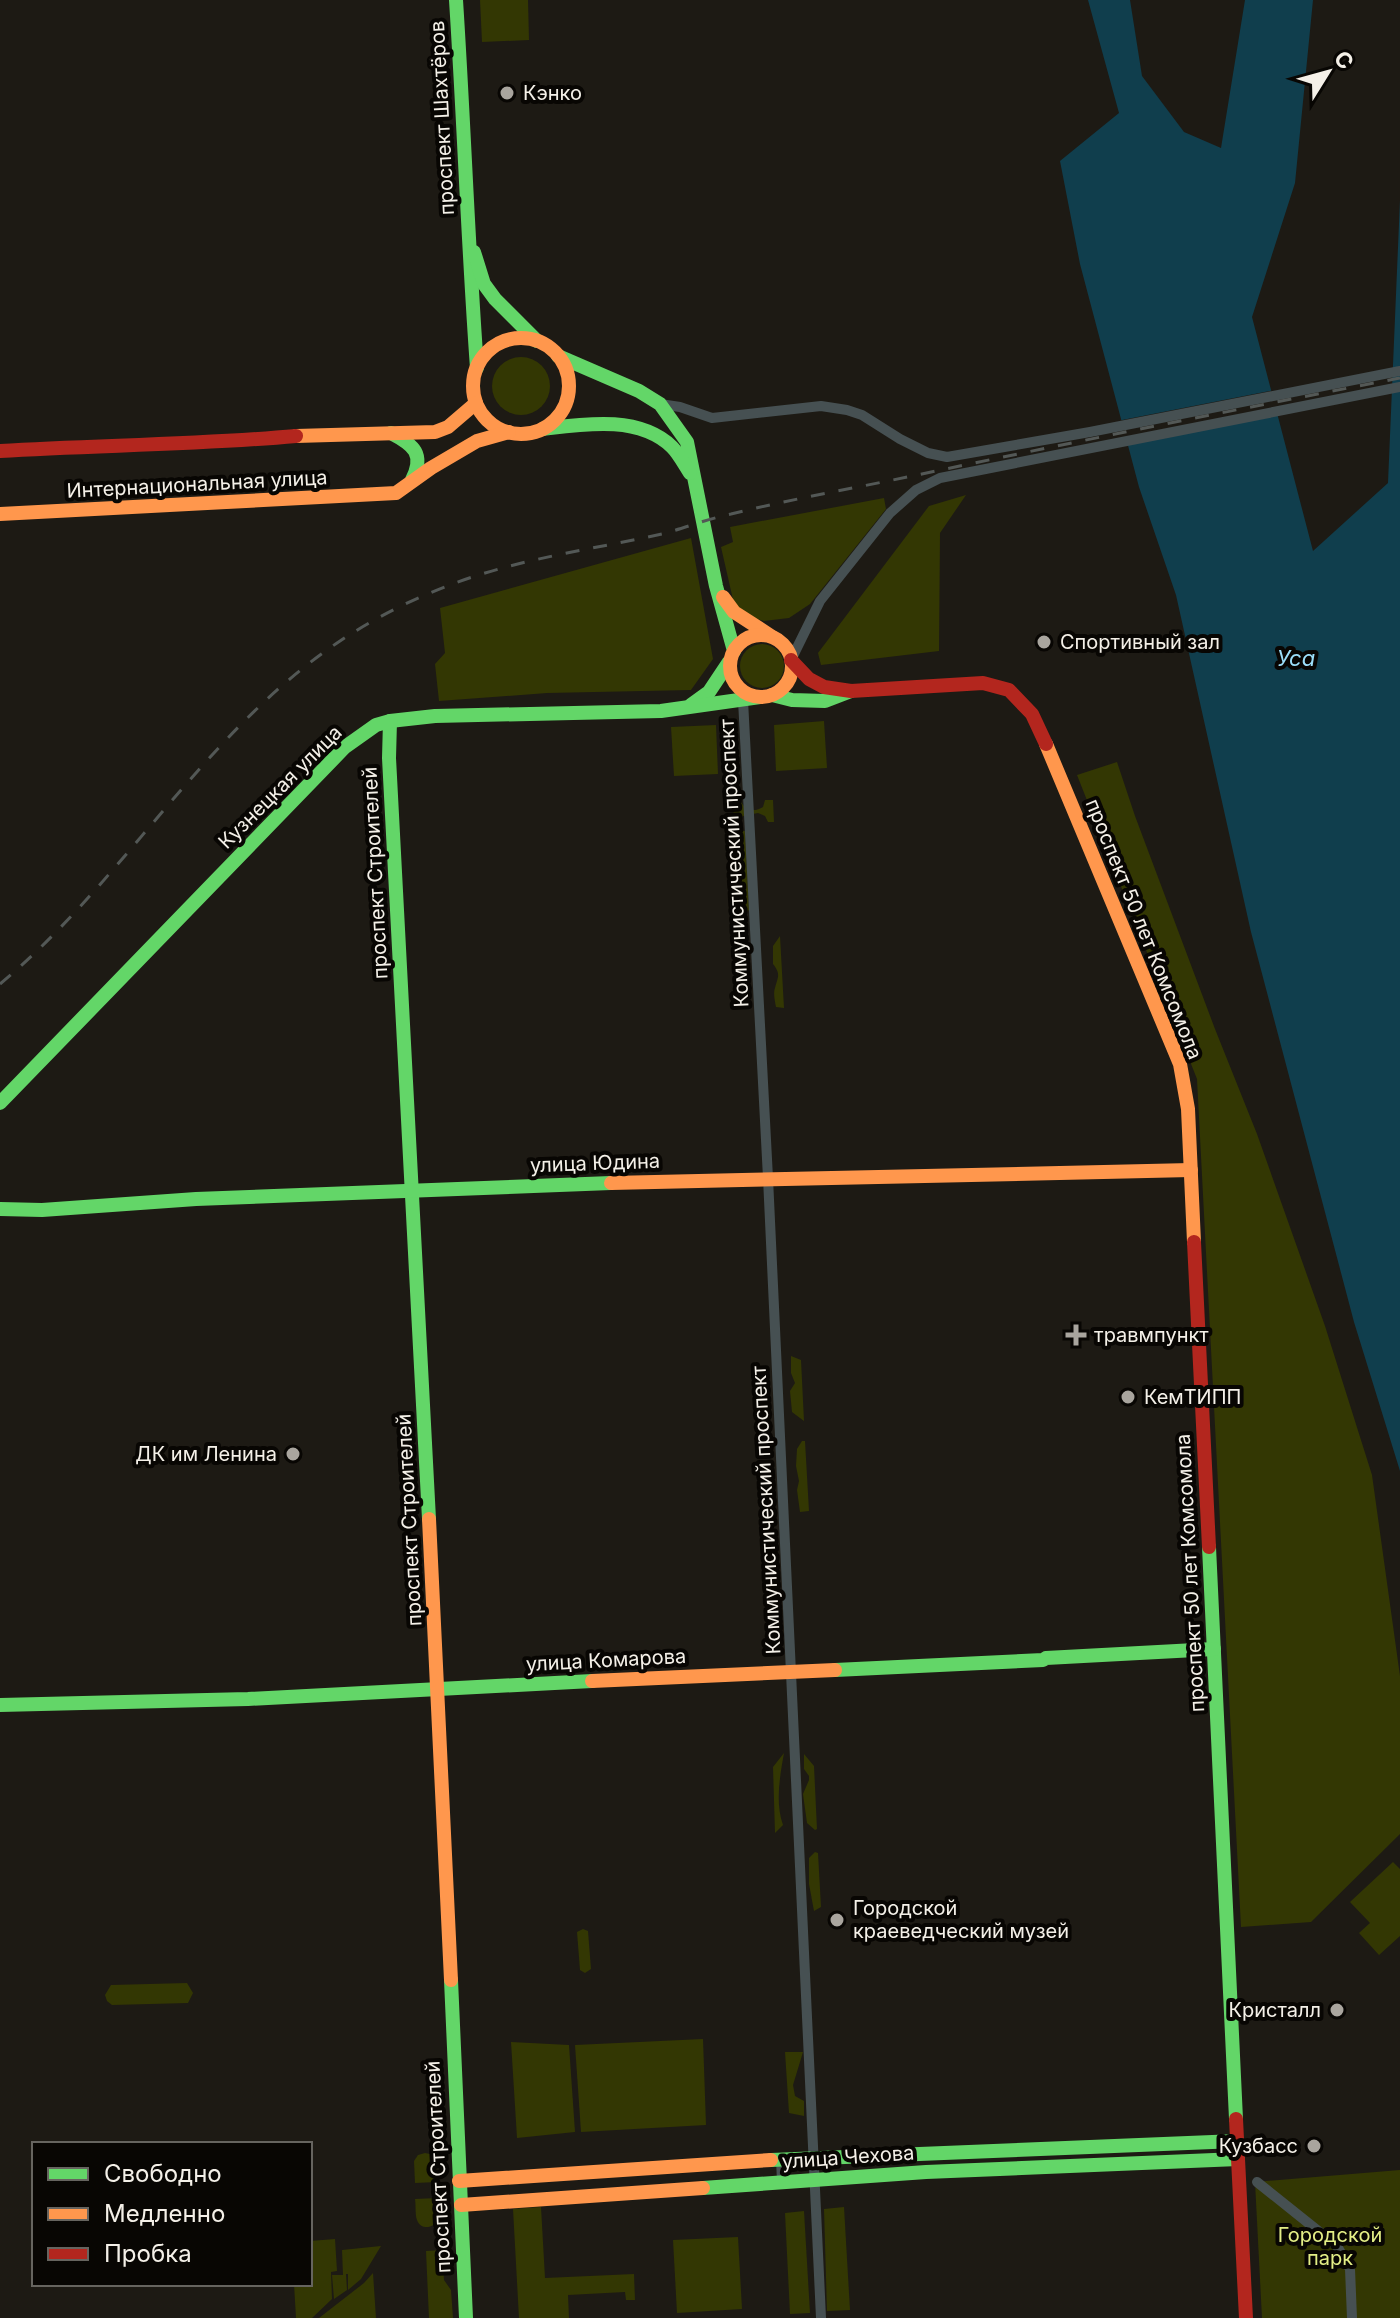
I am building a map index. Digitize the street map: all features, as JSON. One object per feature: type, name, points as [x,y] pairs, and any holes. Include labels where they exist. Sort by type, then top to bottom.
[{"type":"main road","name":"проспект Шахтёров","points":[[456,0],[467,233]]},
{"type":"main road","points":[[467,233],[484,284],[538,341],[558,356],[566,368],[568,397],[563,410],[543,429]]},
{"type":"main road","points":[[467,233],[477,368]]},
{"type":"main road","points":[[509,432],[495,426],[476,403],[474,380],[477,368],[495,346],[523,338],[538,341]]},
{"type":"main road","points":[[558,356],[639,391],[660,404],[687,442],[736,685],[751,696],[792,700],[825,701],[851,691]]},
{"type":"main road","name":"Интернациональная улица","points":[[0,451],[222,443],[307,435],[435,432],[448,427],[476,403]]},
{"type":"main road","points":[[411,482],[477,441],[509,432],[532,433],[587,423],[619,424],[646,431],[670,444],[696,481]]},
{"type":"main road","points":[[390,433],[415,448],[419,458],[411,482]]},
{"type":"main road","name":"Интернациональная улица","points":[[0,514],[396,493],[411,482]]},
{"type":"main road","points":[[716,586],[734,612],[785,647],[791,660],[792,669],[786,685],[766,696]]},
{"type":"main road","points":[[684,708],[702,700],[717,685],[739,644],[756,635],[774,638]]},
{"type":"main road","points":[[791,660],[809,679],[824,687],[851,691]]},
{"type":"main road","name":"проспект 50 лет Комсомола","points":[[851,691],[983,683],[1009,690],[1032,714],[1180,1064],[1188,1109],[1246,2318]]},
{"type":"main road","name":"Кузнецкая улица","points":[[0,1103],[345,747],[376,725],[435,716],[661,711],[766,696]]},
{"type":"main road","name":"проспект Строителей","points":[[390,721],[389,758],[466,2318]]},
{"type":"main road","name":"улица Юдина","points":[[0,1209],[42,1210],[196,1199],[768,1178],[1191,1170]]},
{"type":"main road","name":"улица Комарова","points":[[0,1705],[248,1699],[1214,1649]]},
{"type":"main road","name":"улица Чехова","points":[[459,2181],[814,2157],[1237,2141]]},
{"type":"main road","name":"проспект 50 лет Комсомола","points":[[1238,2159],[1246,2167],[1255,2318]]},
{"type":"main road","name":"улица Чехова","points":[[461,2205],[941,2171],[1238,2159]]},
{"type":"street","points":[[660,404],[712,418],[821,406],[862,415],[928,453],[947,457],[1400,371]]},
{"type":"street","points":[[791,660],[820,601],[890,513],[916,490],[940,478],[1400,387]]},
{"type":"street","name":"Коммунистический проспект","points":[[743,700],[821,2318]]},
{"type":"street","points":[[841,2157],[841,2178]]},
{"type":"street","points":[[781,2159],[782,2182]]},
{"type":"street","points":[[1257,2182],[1337,2246],[1350,2269],[1352,2318]]},
{"type":"green space","points":[[480,0],[528,0],[529,40],[482,42]]},
{"type":"green space","points":[[521,357],[542,365],[550,386],[542,407],[521,415],[500,407],[492,386],[500,365]]},
{"type":"green space","points":[[966,495],[940,533],[939,651],[821,665],[818,653],[929,506]]},
{"type":"green space","points":[[884,498],[886,509],[810,604],[789,618],[764,621],[747,616],[734,604],[721,547],[733,542],[730,527]]},
{"type":"green space","points":[[691,538],[713,659],[691,690],[547,693],[439,701],[435,664],[445,653],[440,608]]},
{"type":"green space","points":[[762,644],[778,650],[784,666],[778,682],[762,688],[746,682],[740,666],[746,650]]},
{"type":"green space","points":[[824,721],[827,768],[776,771],[774,725]]},
{"type":"green space","points":[[716,725],[718,774],[674,776],[671,727]]},
{"type":"green space","points":[[1117,762],[1257,1134],[1325,1326],[1372,1475],[1400,1676],[1400,1834],[1311,1922],[1241,1927],[1197,1079],[1077,775]]},
{"type":"green space","points":[[733,800],[740,800],[753,810],[763,807],[765,800],[773,800],[774,822],[768,822],[765,816],[758,813],[743,816],[734,823]]},
{"type":"green space","points":[[734,830],[745,831],[749,910],[742,923],[738,923]]},
{"type":"green space","points":[[780,936],[784,1008],[776,1007],[774,995],[778,976],[773,964],[773,946]]},
{"type":"green space","points":[[791,1356],[801,1360],[804,1421],[792,1412],[790,1391],[795,1383],[791,1373]]},
{"type":"green space","points":[[805,1441],[809,1511],[800,1512],[796,1466],[797,1449]]},
{"type":"green space","points":[[784,1753],[779,1798],[783,1825],[775,1833],[773,1767]]},
{"type":"green space","points":[[804,1754],[814,1766],[815,1830],[807,1823],[803,1794],[809,1776],[804,1769]]},
{"type":"green space","points":[[818,1853],[821,1907],[814,1911],[809,1884],[809,1858]]},
{"type":"green space","points":[[1393,1862],[1400,1869],[1400,1936],[1379,1955],[1359,1933],[1370,1923],[1350,1902]]},
{"type":"green space","points":[[583,1929],[588,1931],[591,1969],[585,1973],[580,1970],[577,1932]]},
{"type":"green space","points":[[187,1983],[193,1993],[188,2003],[112,2005],[105,1995],[111,1985]]},
{"type":"green space","points":[[703,2039],[706,2125],[581,2132],[575,2045]]},
{"type":"green space","points":[[511,2042],[569,2045],[575,2132],[517,2138]]},
{"type":"green space","points":[[785,2052],[803,2052],[793,2085],[795,2096],[804,2101],[804,2116],[789,2113]]},
{"type":"green space","points":[[425,2153],[436,2159],[437,2182],[415,2183],[414,2161],[418,2155]]},
{"type":"green space","name":"Городской парк","points":[[1400,2170],[1400,2318],[1262,2318],[1255,2182]]},
{"type":"green space","points":[[438,2198],[438,2219],[428,2227],[422,2226],[416,2218],[415,2199]]},
{"type":"green space","points":[[541,2207],[545,2278],[634,2274],[635,2300],[626,2300],[625,2292],[568,2295],[569,2318],[519,2318],[513,2209]]},
{"type":"green space","points":[[844,2207],[850,2310],[827,2311],[824,2209]]},
{"type":"green space","points":[[804,2211],[810,2313],[790,2314],[785,2213]]},
{"type":"green space","points":[[738,2237],[742,2309],[677,2313],[673,2240]]},
{"type":"green space","points":[[335,2239],[337,2271],[331,2272],[332,2299],[312,2318],[296,2318],[294,2286],[312,2286],[312,2241]]},
{"type":"green space","points":[[381,2246],[361,2279],[348,2290],[346,2274],[347,2290],[334,2299],[332,2275],[343,2275],[342,2250]]},
{"type":"green space","points":[[442,2250],[444,2280],[451,2290],[453,2318],[429,2318],[426,2251]]},
{"type":"green space","points":[[373,2273],[376,2318],[319,2318],[364,2283]]},
{"type":"water","name":"Уса","points":[[1088,0],[1130,0],[1142,76],[1184,132],[1221,148],[1245,0],[1313,0],[1295,183],[1252,317],[1313,551],[1388,483],[1400,200],[1400,1471],[1354,1322],[1251,932],[1176,595],[1139,487],[1080,264],[1060,161],[1119,113]]},
{"type":"pier","points":[[1275,390],[1281,414],[1123,445],[1117,421]]},
{"type":"railway","points":[[0,984],[86,900],[247,718],[292,677],[340,641],[377,618],[417,599],[499,569],[662,534],[713,518],[1400,378]]},
{"type":"traffic: fast","points":[[456,0],[477,368]]},
{"type":"traffic: fast","points":[[474,252],[484,284],[537,341]]},
{"type":"traffic: fast","points":[[558,356],[639,391],[660,404],[687,442],[716,586],[734,651]]},
{"type":"traffic: fast","points":[[543,429],[610,424],[644,430],[672,447],[690,473]]},
{"type":"traffic: fast","points":[[391,433],[415,451],[417,463],[412,480]]},
{"type":"traffic: fast","points":[[691,705],[709,692],[729,662]]},
{"type":"traffic: fast","points":[[772,695],[792,700],[825,701],[851,691]]},
{"type":"traffic: fast","points":[[0,1103],[345,747],[376,725],[435,716],[661,711],[760,697]]},
{"type":"traffic: fast","points":[[390,721],[389,758],[429,1519]]},
{"type":"traffic: fast","points":[[0,1209],[42,1210],[196,1199],[611,1183]]},
{"type":"traffic: fast","points":[[1209,1547],[1236,2119]]},
{"type":"traffic: fast","points":[[835,1670],[1214,1649]]},
{"type":"traffic: fast","points":[[0,1705],[248,1699],[592,1681]]},
{"type":"traffic: fast","points":[[451,1980],[466,2318]]},
{"type":"traffic: fast","points":[[771,2160],[1237,2141]]},
{"type":"traffic: fast","points":[[703,2188],[926,2172],[1238,2159]]},
{"type":"traffic: slow","points":[[521,338],[539,342],[555,352],[565,368],[569,386],[565,404],[555,420],[539,430],[521,434],[503,430],[487,420],[477,404],[473,386],[477,368],[487,352],[503,342],[521,338]]},
{"type":"traffic: slow","points":[[296,436],[435,432],[448,427],[476,403]]},
{"type":"traffic: slow","points":[[0,514],[396,493],[477,441],[509,432]]},
{"type":"traffic: slow","points":[[723,597],[734,612],[771,636]]},
{"type":"traffic: slow","points":[[761,635],[783,644],[792,666],[783,688],[761,697],[739,688],[730,666],[739,644],[761,635]]},
{"type":"traffic: slow","points":[[1046,744],[1180,1064],[1188,1109],[1194,1242]]},
{"type":"traffic: slow","points":[[611,1183],[1191,1170]]},
{"type":"traffic: slow","points":[[429,1519],[451,1980]]},
{"type":"traffic: slow","points":[[592,1681],[835,1670]]},
{"type":"traffic: slow","points":[[459,2181],[771,2160]]},
{"type":"traffic: slow","points":[[461,2205],[703,2188]]},
{"type":"traffic: jam","points":[[0,451],[296,436]]},
{"type":"traffic: jam","points":[[791,660],[809,679],[824,687],[851,691],[983,683],[1009,690],[1032,714],[1046,744]]},
{"type":"traffic: jam","points":[[1194,1242],[1209,1547]]},
{"type":"traffic: jam","points":[[1236,2119],[1246,2318]]},
{"type":"place","name":"Кэнко","points":[[507,93]]},
{"type":"place","name":"Спортивный зал","points":[[1044,642]]},
{"type":"place","name":"травмпункт","points":[[1076,1335]]},
{"type":"place","name":"КемТИПП","points":[[1128,1397]]},
{"type":"place","name":"ДК им Ленина","points":[[293,1454]]},
{"type":"place","name":"Городской краеведческий музей","points":[[837,1920]]},
{"type":"place","name":"Кристалл","points":[[1337,2010]]},
{"type":"place","name":"Кузбасс","points":[[1314,2146]]}]
